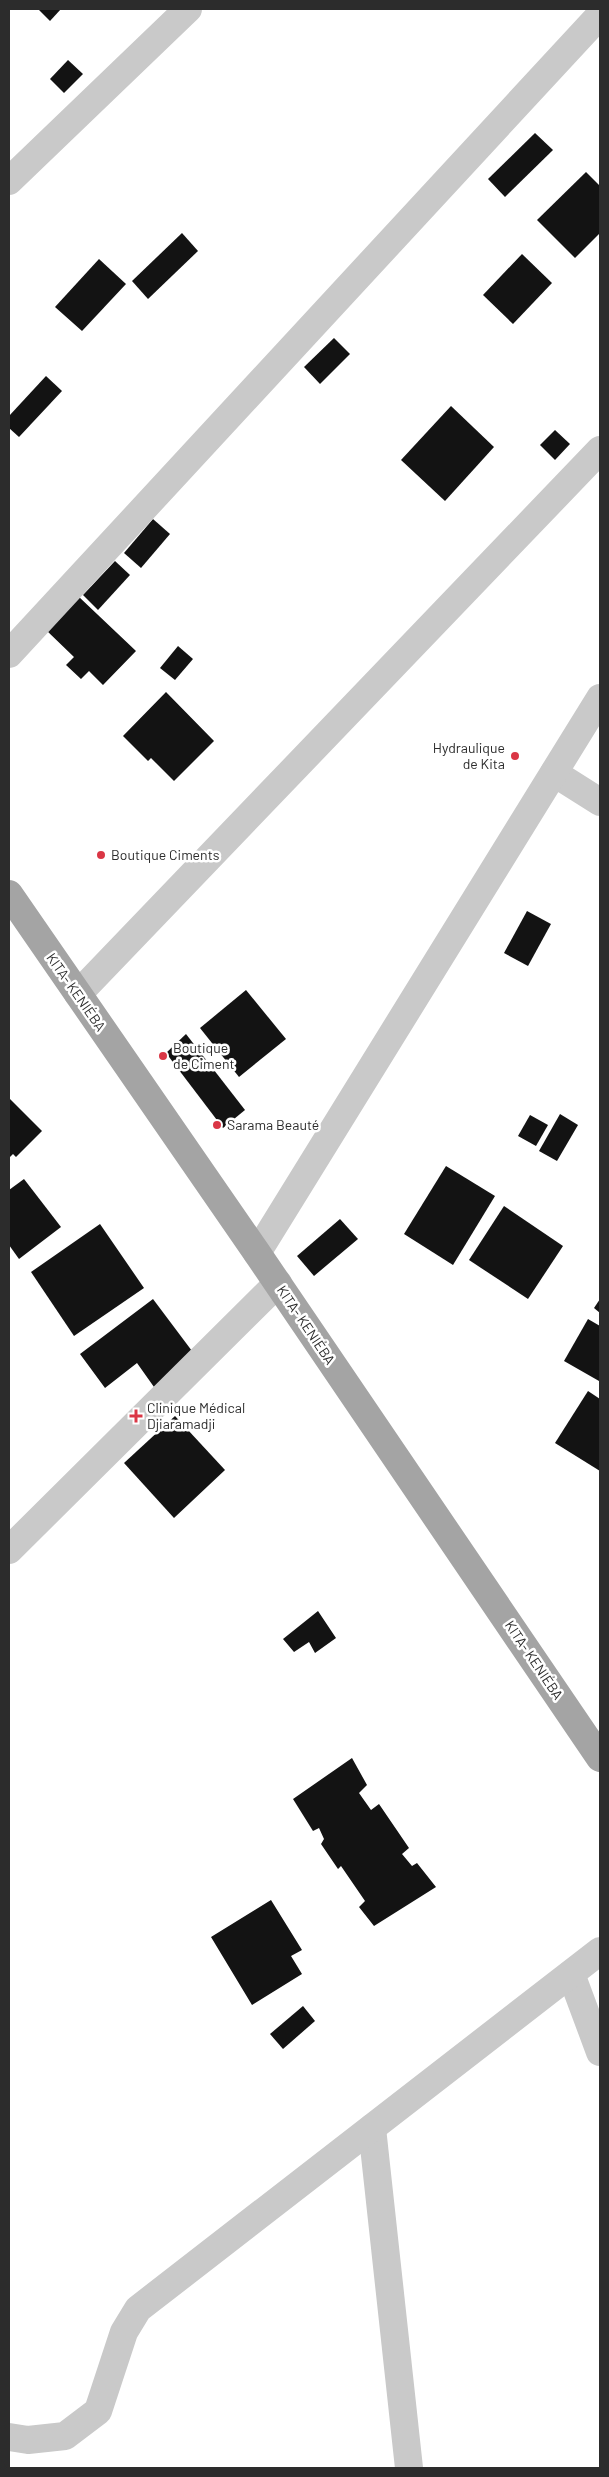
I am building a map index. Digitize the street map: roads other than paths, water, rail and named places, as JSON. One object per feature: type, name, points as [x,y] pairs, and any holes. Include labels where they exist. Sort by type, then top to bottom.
[{"type":"main road","name":"KITA- KENIÉBA","points":[[9,894],[258,1252],[600,1758]]},
{"type":"street","points":[[9,181],[188,9]]},
{"type":"street","points":[[9,654],[600,14]]},
{"type":"street","points":[[78,994],[600,450]]},
{"type":"street","points":[[258,1252],[600,698]]},
{"type":"street","points":[[554,773],[600,802]]},
{"type":"street","points":[[12,1538],[278,1283]]},
{"type":"street","points":[[9,2437],[28,2440],[65,2436],[98,2411],[124,2332],[138,2309],[600,1951]]},
{"type":"street","points":[[571,1974],[600,2052]]},
{"type":"street","points":[[372,2128],[409,2468]]},
{"type":"place","name":"Hydraulique de Kita","points":[[515,756]]},
{"type":"place","name":"Boutique Ciments","points":[[101,855]]},
{"type":"place","name":"Boutique de Ciment","points":[[163,1056]]},
{"type":"place","name":"Sarama Beauté","points":[[217,1125]]},
{"type":"place","name":"Clinique Médical Djiaramadji","points":[[136,1416]]}]
